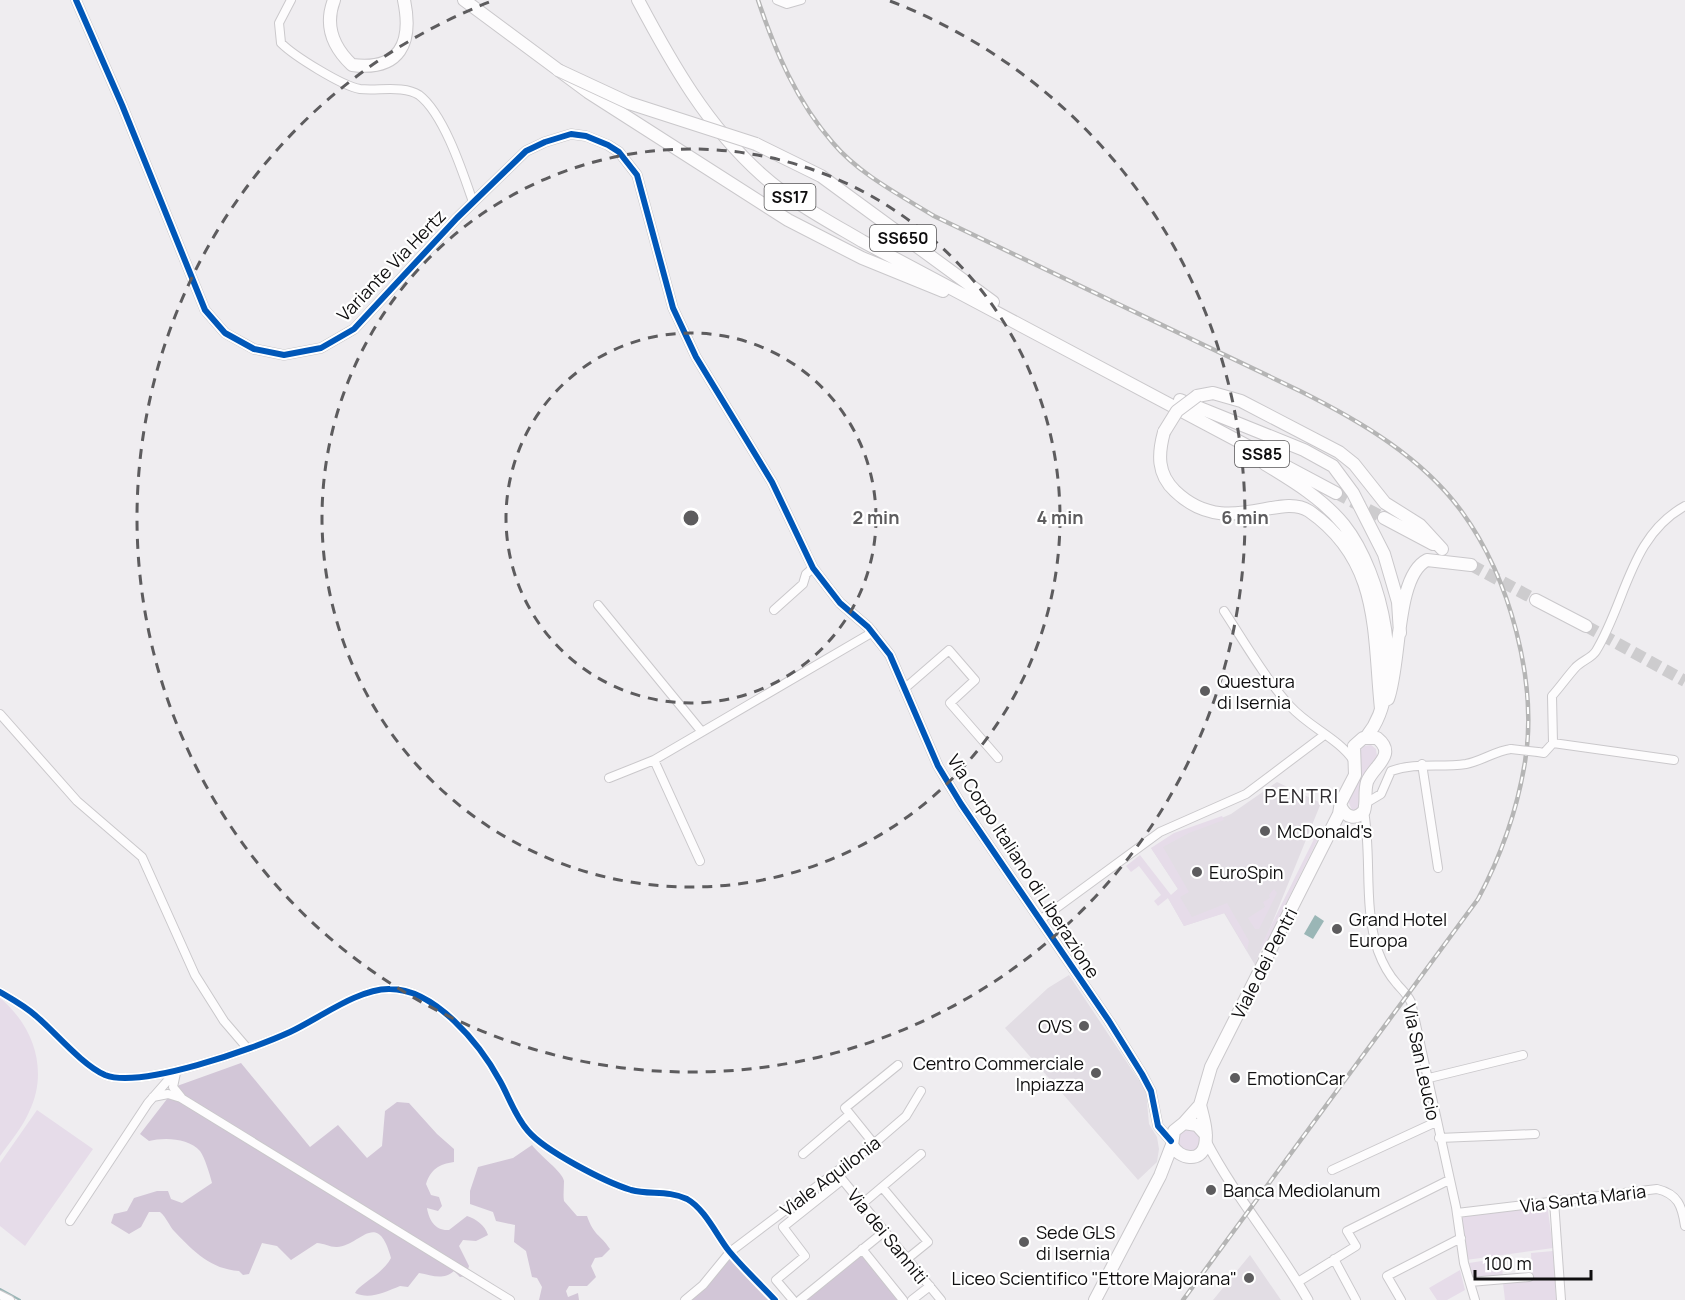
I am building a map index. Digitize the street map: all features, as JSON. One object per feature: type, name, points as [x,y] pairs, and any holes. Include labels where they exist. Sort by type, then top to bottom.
[{"type":"main road","points":[[334,0],[329,27],[334,45],[352,65],[371,68],[390,61],[399,53],[407,35],[404,0]]},
{"type":"main road","name":"SS650","points":[[464,0],[558,70],[724,179],[824,240],[1010,320]]},
{"type":"main road","name":"SS17","points":[[638,0],[664,48],[705,114],[763,176],[825,219],[1161,399]]},
{"type":"main road","name":"SS650","points":[[558,70],[630,103],[756,144],[821,176],[986,298],[1033,323],[1045,338]]},
{"type":"main road","points":[[1136,386],[1174,397],[1304,450],[1332,466],[1353,493],[1384,554],[1398,602],[1400,633]]},
{"type":"main road","points":[[1381,709],[1377,632],[1365,584],[1350,553],[1307,510],[1293,505],[1232,514],[1202,510],[1184,499],[1163,475],[1159,458],[1164,432],[1177,411],[1197,396],[1213,393],[1241,400],[1339,452],[1354,464],[1385,503],[1420,525],[1442,549]]},
{"type":"main road","name":"SS85","points":[[1161,399],[1336,493]]},
{"type":"main road","points":[[1189,414],[1214,436],[1299,485],[1343,524],[1358,545],[1377,590],[1386,628],[1388,665],[1381,709],[1368,739]]},
{"type":"main road","points":[[1368,739],[1381,721],[1393,686],[1408,580],[1420,564],[1437,559],[1471,565],[1384,518]]},
{"type":"main road","points":[[1536,600],[1586,626]]},
{"type":"main road","points":[[1355,811],[1367,783],[1383,762],[1386,753],[1368,739]]},
{"type":"main road","name":"Viale dei Pentri","points":[[1206,1138],[1200,1105],[1211,1067],[1333,824],[1355,811],[1353,760],[1368,739]]},
{"type":"main road","name":"Viale dei Pentri","points":[[1181,1125],[1200,1105]]},
{"type":"main road","points":[[1095,1300],[1160,1176],[1181,1125],[1197,1125],[1206,1138],[1203,1151],[1171,1165],[1160,1176]]},
{"type":"main road","points":[[1172,1143],[1178,1154],[1191,1157]]},
{"type":"street","name":"Variante Via Hertz","points":[[76,0],[122,105],[205,310],[212,321],[238,341],[261,351],[284,354],[321,348],[338,339],[354,328],[515,159],[545,142],[571,134],[586,136],[609,145],[619,152],[637,175],[667,288],[683,333]]},
{"type":"street","points":[[291,0],[279,23],[281,43],[291,53],[352,86],[412,91],[421,96],[448,137],[473,202]]},
{"type":"street","points":[[777,0],[787,4],[801,0]]},
{"type":"street","name":"Via Corpo Italiano di Liberazione","points":[[683,333],[718,397],[772,482],[813,568],[840,603],[873,632],[890,655],[938,766],[961,804],[1142,1074],[1151,1091],[1158,1126],[1172,1143]]},
{"type":"street","points":[[1355,811],[1381,794],[1391,771],[1408,765],[1453,766],[1471,763],[1511,749],[1544,753],[1553,743],[1552,696],[1576,667],[1594,655],[1616,615],[1623,589],[1646,541],[1667,518],[1685,506]]},
{"type":"street","points":[[774,610],[803,584],[806,574],[813,568]]},
{"type":"street","points":[[598,605],[702,732]]},
{"type":"street","points":[[1224,611],[1286,701],[1323,736],[1340,745],[1353,760]]},
{"type":"street","points":[[609,778],[654,760],[873,632]]},
{"type":"street","points":[[904,689],[949,650],[975,680],[950,703],[998,758]]},
{"type":"street","points":[[0,714],[77,801],[141,857],[195,975],[224,1021],[248,1049]]},
{"type":"street","points":[[1040,921],[1160,832],[1246,794],[1323,736]]},
{"type":"street","points":[[1340,745],[1368,739]]},
{"type":"street","points":[[1553,743],[1674,760]]},
{"type":"street","points":[[654,760],[700,861]]},
{"type":"street","points":[[1422,765],[1438,868]]},
{"type":"street","points":[[1367,783],[1375,788],[1384,784]]},
{"type":"street","name":"Via San Leucio","points":[[1355,811],[1367,830],[1369,886],[1378,950],[1395,982],[1408,995],[1411,1002],[1429,1078],[1439,1138],[1474,1300]]},
{"type":"street","points":[[0,992],[34,1014],[102,1074],[123,1078],[177,1070],[248,1049],[289,1032],[366,993],[388,988],[409,991],[437,1008],[462,1029],[486,1059],[527,1130],[544,1146],[573,1164],[632,1190],[666,1193],[690,1201],[730,1252],[775,1300]]},
{"type":"street","points":[[1429,1078],[1523,1055]]},
{"type":"street","points":[[874,1144],[845,1108],[898,1065]]},
{"type":"street","points":[[70,1221],[153,1097],[168,1088],[177,1070]]},
{"type":"street","points":[[168,1088],[510,1300]]},
{"type":"street","name":"Viale Aquilonia","points":[[685,1300],[703,1285],[730,1252],[874,1144],[906,1116],[921,1091]]},
{"type":"street","points":[[803,1154],[850,1114]]},
{"type":"street","points":[[1155,1116],[1168,1125],[1181,1125]]},
{"type":"street","points":[[1332,1170],[1436,1122]]},
{"type":"street","points":[[1439,1138],[1535,1134]]},
{"type":"street","points":[[1206,1138],[1221,1169],[1273,1242],[1308,1300]]},
{"type":"street","points":[[862,1204],[921,1154]]},
{"type":"street","points":[[1191,1157],[1208,1161],[1221,1169]]},
{"type":"street","name":"Via dei Sanniti","points":[[836,1172],[941,1300]]},
{"type":"street","points":[[793,1300],[776,1280],[805,1256],[783,1227],[842,1180]]},
{"type":"street","points":[[1298,1282],[1356,1246],[1347,1231],[1449,1180]]},
{"type":"street","points":[[882,1187],[928,1242],[907,1259]]},
{"type":"street","name":"Via Santa Maria","points":[[1457,1213],[1657,1189],[1669,1192],[1677,1198],[1685,1226]]},
{"type":"street","points":[[1554,1202],[1561,1300]]},
{"type":"street","points":[[800,1300],[885,1231]]},
{"type":"street","points":[[1401,1300],[1387,1276],[1461,1238]]},
{"type":"street","points":[[862,1249],[903,1300]]},
{"type":"street","points":[[1334,1259],[1356,1300]]},
{"type":"street","points":[[1470,1282],[1529,1277]]},
{"type":"street","points":[[912,1300],[930,1286]]},
{"type":"street","points":[[0,1295],[10,1300]]},
{"type":"shaded area","points":[[1371,745],[1376,749],[1377,756],[1363,777],[1361,802],[1358,809],[1352,810],[1348,801],[1360,776],[1360,751],[1364,746]]},
{"type":"shaded area","points":[[1277,782],[1321,803],[1255,965],[1224,913],[1184,926],[1168,898],[1178,889],[1151,848],[1231,814]]},
{"type":"shaded area","points":[[1222,816],[1224,820],[1189,833],[1163,847],[1189,892],[1180,897],[1192,917],[1227,903],[1249,941],[1247,951],[1225,913],[1184,926],[1168,898],[1158,906],[1154,901],[1161,895],[1139,866],[1131,872],[1126,866],[1140,855],[1171,895],[1178,889],[1151,848],[1174,833]]},
{"type":"shaded area","points":[[1316,835],[1319,837],[1263,950],[1260,948]]},
{"type":"shaded area","points":[[1274,889],[1277,893],[1259,929],[1255,929],[1248,918],[1265,907],[1263,902],[1270,898],[1269,895]]},
{"type":"shaded area","points":[[1069,975],[1146,1091],[1149,1124],[1157,1137],[1159,1149],[1157,1162],[1138,1180],[1005,1028],[1048,988]]},
{"type":"shaded area","points":[[0,998],[22,1022],[29,1036],[38,1065],[38,1081],[26,1118],[0,1156]]},
{"type":"shaded area","points":[[241,1063],[310,1147],[338,1125],[367,1158],[382,1146],[385,1111],[397,1102],[409,1103],[454,1149],[454,1162],[436,1168],[426,1184],[431,1195],[439,1197],[442,1206],[438,1211],[427,1208],[429,1217],[436,1227],[449,1230],[467,1216],[480,1223],[488,1235],[476,1241],[463,1240],[459,1246],[469,1266],[466,1276],[460,1277],[454,1271],[441,1277],[419,1273],[408,1287],[400,1286],[383,1293],[366,1296],[355,1293],[391,1258],[386,1243],[380,1235],[374,1232],[344,1246],[334,1247],[317,1243],[291,1260],[277,1246],[262,1243],[249,1274],[243,1275],[239,1271],[220,1267],[204,1258],[175,1232],[160,1212],[149,1212],[141,1227],[129,1234],[111,1223],[114,1214],[127,1211],[134,1198],[157,1191],[168,1191],[171,1199],[182,1203],[212,1183],[204,1158],[200,1151],[190,1143],[162,1139],[149,1141],[140,1134],[177,1086]]},
{"type":"shaded area","points":[[37,1110],[93,1149],[25,1246],[0,1226],[0,1163]]},
{"type":"shaded area","points":[[1192,1127],[1202,1136],[1199,1149],[1190,1153],[1179,1148],[1176,1136],[1181,1130]]},
{"type":"shaded area","points":[[532,1145],[563,1177],[564,1201],[577,1216],[587,1216],[595,1231],[610,1249],[602,1257],[595,1258],[591,1266],[596,1277],[587,1286],[569,1286],[566,1291],[568,1297],[578,1293],[579,1300],[539,1300],[542,1287],[537,1278],[532,1277],[526,1251],[514,1242],[515,1225],[496,1221],[493,1212],[470,1204],[470,1191],[478,1167],[513,1158]]},
{"type":"shaded area","points":[[1547,1203],[1553,1248],[1466,1260],[1460,1215]]},
{"type":"shaded area","points":[[862,1249],[903,1300],[800,1300]]},
{"type":"shaded area","points":[[1553,1251],[1556,1300],[1505,1300],[1503,1283],[1532,1281],[1531,1253]]},
{"type":"shaded area","points":[[730,1252],[775,1300],[685,1300]]},
{"type":"shaded area","name":"Liceo Scientifico \"Ettore Majorana\"","points":[[1250,1255],[1281,1300],[1213,1300]]},
{"type":"shaded area","points":[[1501,1258],[1503,1277],[1471,1279],[1469,1263]]},
{"type":"shaded area","points":[[1460,1270],[1465,1290],[1447,1300],[1437,1300],[1429,1288]]},
{"type":"water","points":[[1315,915],[1324,921],[1313,939],[1304,934]]},
{"type":"waterway","points":[[0,1289],[20,1300]]},
{"type":"tunnel","points":[[1336,493],[1384,518]]},
{"type":"tunnel","points":[[1471,565],[1536,600]]},
{"type":"tunnel","points":[[1586,626],[1685,681]]},
{"type":"railway","points":[[758,0],[788,75],[808,111],[833,143],[855,165],[934,216],[1300,391],[1367,428],[1409,457],[1446,492],[1479,538],[1506,599],[1523,665],[1528,731],[1518,798],[1494,866],[1478,899],[1183,1300]]},
{"type":"cycle path","points":[[76,0],[122,105],[205,310],[225,333],[254,349],[284,355],[321,348],[354,329],[457,218],[526,151],[571,134],[586,136],[619,152],[637,175],[673,308],[696,357],[772,482],[813,568],[840,603],[868,627],[890,655],[938,766],[961,804],[1109,1021],[1142,1074],[1151,1091],[1158,1126],[1171,1141]]},
{"type":"cycle path","points":[[0,992],[32,1012],[87,1064],[105,1075],[122,1078],[170,1072],[251,1048],[290,1032],[365,993],[390,989],[407,991],[439,1008],[468,1036],[491,1066],[519,1119],[536,1139],[576,1165],[620,1186],[631,1190],[673,1194],[693,1203],[729,1251],[775,1300]]},
{"type":"place","name":"Questura di Isernia","points":[[1205,691]]},
{"type":"place","name":"McDonald's","points":[[1265,831]]},
{"type":"place","name":"EuroSpin","points":[[1197,872]]},
{"type":"place","name":"Grand Hotel Europa","points":[[1337,929]]},
{"type":"place","name":"OVS","points":[[1084,1026]]},
{"type":"place","name":"Centro Commerciale Inpiazza","points":[[1096,1073]]},
{"type":"place","name":"EmotionCar","points":[[1235,1078]]},
{"type":"place","name":"Banca Mediolanum","points":[[1211,1190]]},
{"type":"place","name":"Sede GLS di Isernia","points":[[1024,1242]]},
{"type":"place","name":"Liceo Scientifico \"Ettore Majorana\"","points":[[1249,1278]]},
{"type":"district","name":"PENTRI","points":[[1302,795]]}]
